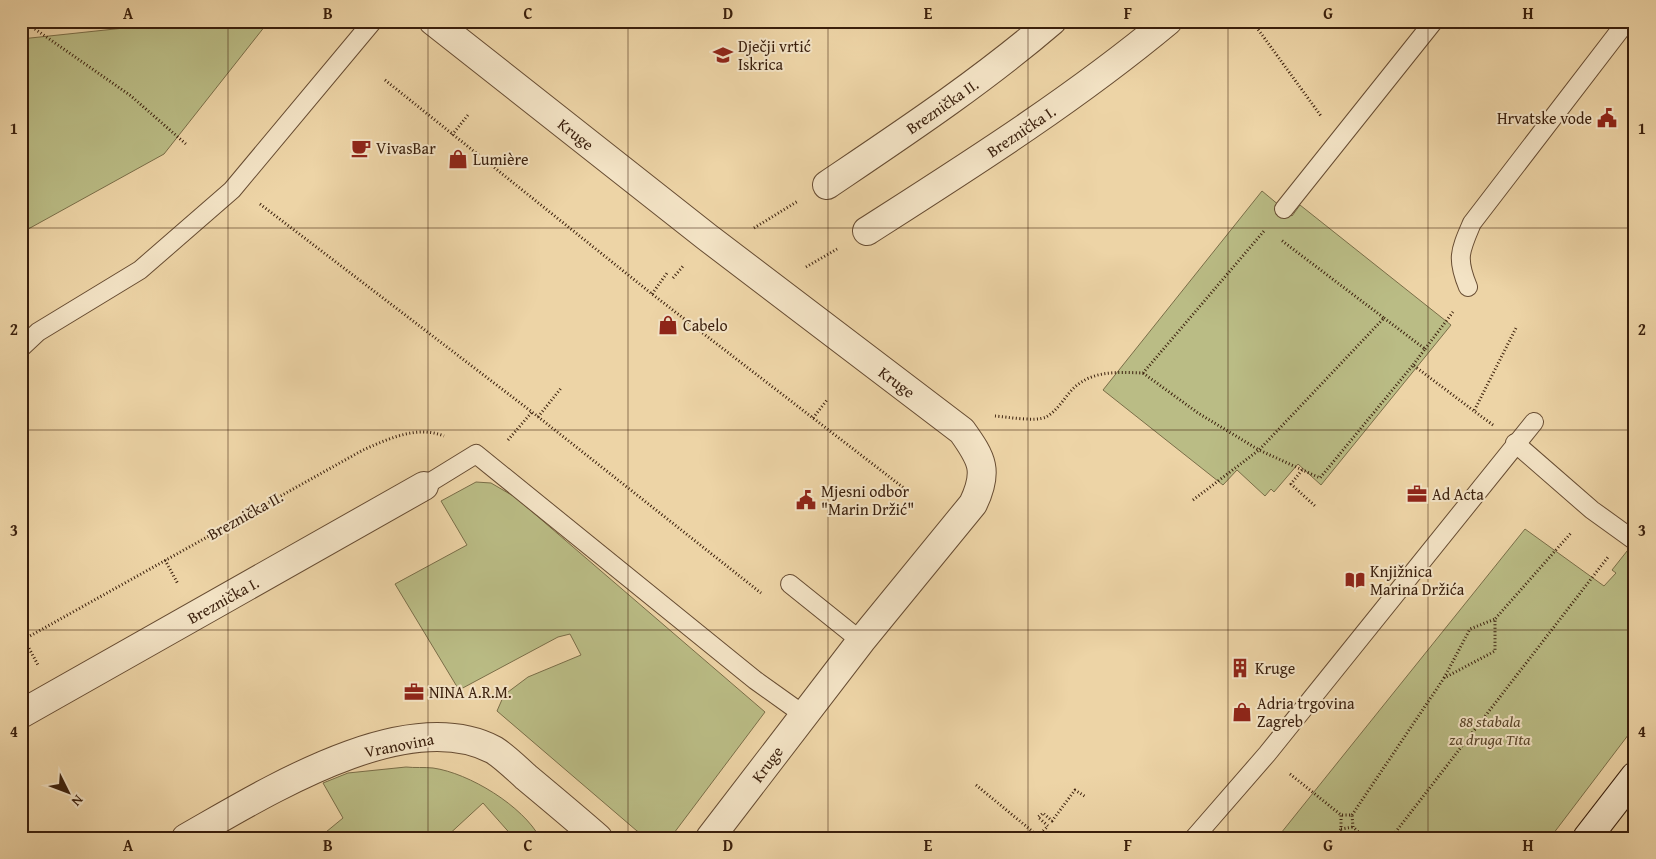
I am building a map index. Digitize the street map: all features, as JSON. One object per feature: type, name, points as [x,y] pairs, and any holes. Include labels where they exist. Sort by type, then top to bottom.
[{"type":"street","name":"Kruge","points":[[432,21],[707,237],[962,431],[980,459],[984,474],[981,489],[973,504],[861,641],[710,838]]},
{"type":"street","name":"Breznička II.","points":[[827,184],[951,102],[1012,56],[1052,21]]},
{"type":"street","name":"Breznička I.","points":[[867,231],[1053,110],[1168,21]]},
{"type":"street","name":"Breznička I.","points":[[21,714],[424,486]]},
{"type":"street","name":"Vranovina","points":[[186,838],[318,765],[373,747],[433,736],[462,738],[494,751],[598,838]]},
{"type":"street","points":[[1587,838],[1635,776]]},
{"type":"lane","points":[[21,348],[38,332],[140,270],[232,190],[373,21]]},
{"type":"lane","points":[[1284,209],[1434,21]]},
{"type":"lane","points":[[1468,287],[1460,266],[1462,247],[1472,223],[1627,21]]},
{"type":"lane","points":[[1194,838],[1267,754],[1515,443],[1534,422]]},
{"type":"lane","points":[[1515,443],[1592,510],[1635,541]]},
{"type":"lane","points":[[424,486],[483,459],[756,680],[804,715]]},
{"type":"lane","points":[[790,584],[861,641]]},
{"type":"path","points":[[1252,21],[1338,140]]},
{"type":"path","points":[[32,27],[131,96],[187,145]]},
{"type":"path","points":[[385,80],[642,289],[652,294],[909,492]]},
{"type":"path","points":[[452,135],[468,115]]},
{"type":"path","points":[[746,232],[827,184]]},
{"type":"path","points":[[253,199],[532,412],[768,598]]},
{"type":"path","points":[[1143,373],[1284,209]]},
{"type":"path","points":[[1266,229],[1425,350]]},
{"type":"path","points":[[798,272],[867,231]]},
{"type":"path","points":[[652,294],[667,273]]},
{"type":"path","points":[[987,414],[1036,419],[1045,417],[1055,411],[1078,383],[1099,374],[1143,373],[1198,413],[1259,450],[1320,478],[1447,322],[1468,287]]},
{"type":"path","points":[[1193,500],[1259,450],[1384,318]]},
{"type":"path","points":[[1474,411],[1517,326]]},
{"type":"path","points":[[1413,365],[1494,426]]},
{"type":"path","points":[[538,417],[562,387]]},
{"type":"path","points":[[813,418],[827,400]]},
{"type":"path","points":[[483,459],[532,412]]},
{"type":"path","name":"Breznička II.","points":[[21,641],[363,450],[381,442],[399,435],[433,432],[460,443],[483,459]]},
{"type":"path","points":[[1302,470],[1291,484],[1315,506]]},
{"type":"path","points":[[1365,838],[1353,827],[1352,815],[1444,678],[1470,629],[1495,619],[1592,510]]},
{"type":"path","points":[[1391,838],[1614,550]]},
{"type":"path","points":[[1444,678],[1495,651],[1495,619]]},
{"type":"path","points":[[1285,770],[1340,815],[1352,815]]},
{"type":"path","points":[[976,785],[1038,836],[1048,826],[1038,817],[1043,812],[1052,821],[1075,790],[1086,797]]},
{"type":"path","points":[[1333,838],[1341,828],[1340,815]]},
{"type":"path","points":[[1341,828],[1353,827]]},
{"type":"green space","points":[[190,21],[269,21],[164,154],[21,233],[21,39]]},
{"type":"green space","points":[[1262,191],[1292,216],[1300,205],[1451,325],[1321,485],[1298,464],[1274,492],[1271,489],[1265,496],[1237,470],[1223,485],[1103,390]]},
{"type":"green space","points":[[476,482],[491,483],[515,497],[765,712],[671,837],[654,838],[637,831],[497,711],[504,695],[528,677],[581,655],[570,634],[558,637],[459,690],[395,584],[467,545],[441,501]]},
{"type":"green space","name":"88 stabala za druga Tita","points":[[1525,529],[1604,586],[1616,573],[1612,570],[1635,541],[1635,726],[1550,838],[1277,838]]},
{"type":"green space","points":[[406,767],[433,768],[447,771],[478,784],[494,793],[521,814],[540,838],[514,838],[483,803],[445,838],[330,838],[326,832],[343,818],[323,783],[348,773]]},
{"type":"place","name":"Dječji vrtić Iskrica","points":[[723,55]]},
{"type":"place","name":"Hrvatske vode","points":[[1607,118]]},
{"type":"place","name":"VivasBar","points":[[361,148]]},
{"type":"place","name":"Lumière","points":[[458,159]]},
{"type":"place","name":"Cabelo","points":[[668,325]]},
{"type":"place","name":"Ad Acta","points":[[1417,494]]},
{"type":"place","name":"Mjesni odbor \"Marin Držić\"","points":[[806,500]]},
{"type":"place","name":"Knjižnica Marina Držića","points":[[1355,580]]},
{"type":"place","name":"Kruge","points":[[1240,668]]},
{"type":"place","name":"NINA A.R.M.","points":[[414,692]]},
{"type":"place","name":"Adria trgovina Zagreb","points":[[1242,712]]}]
